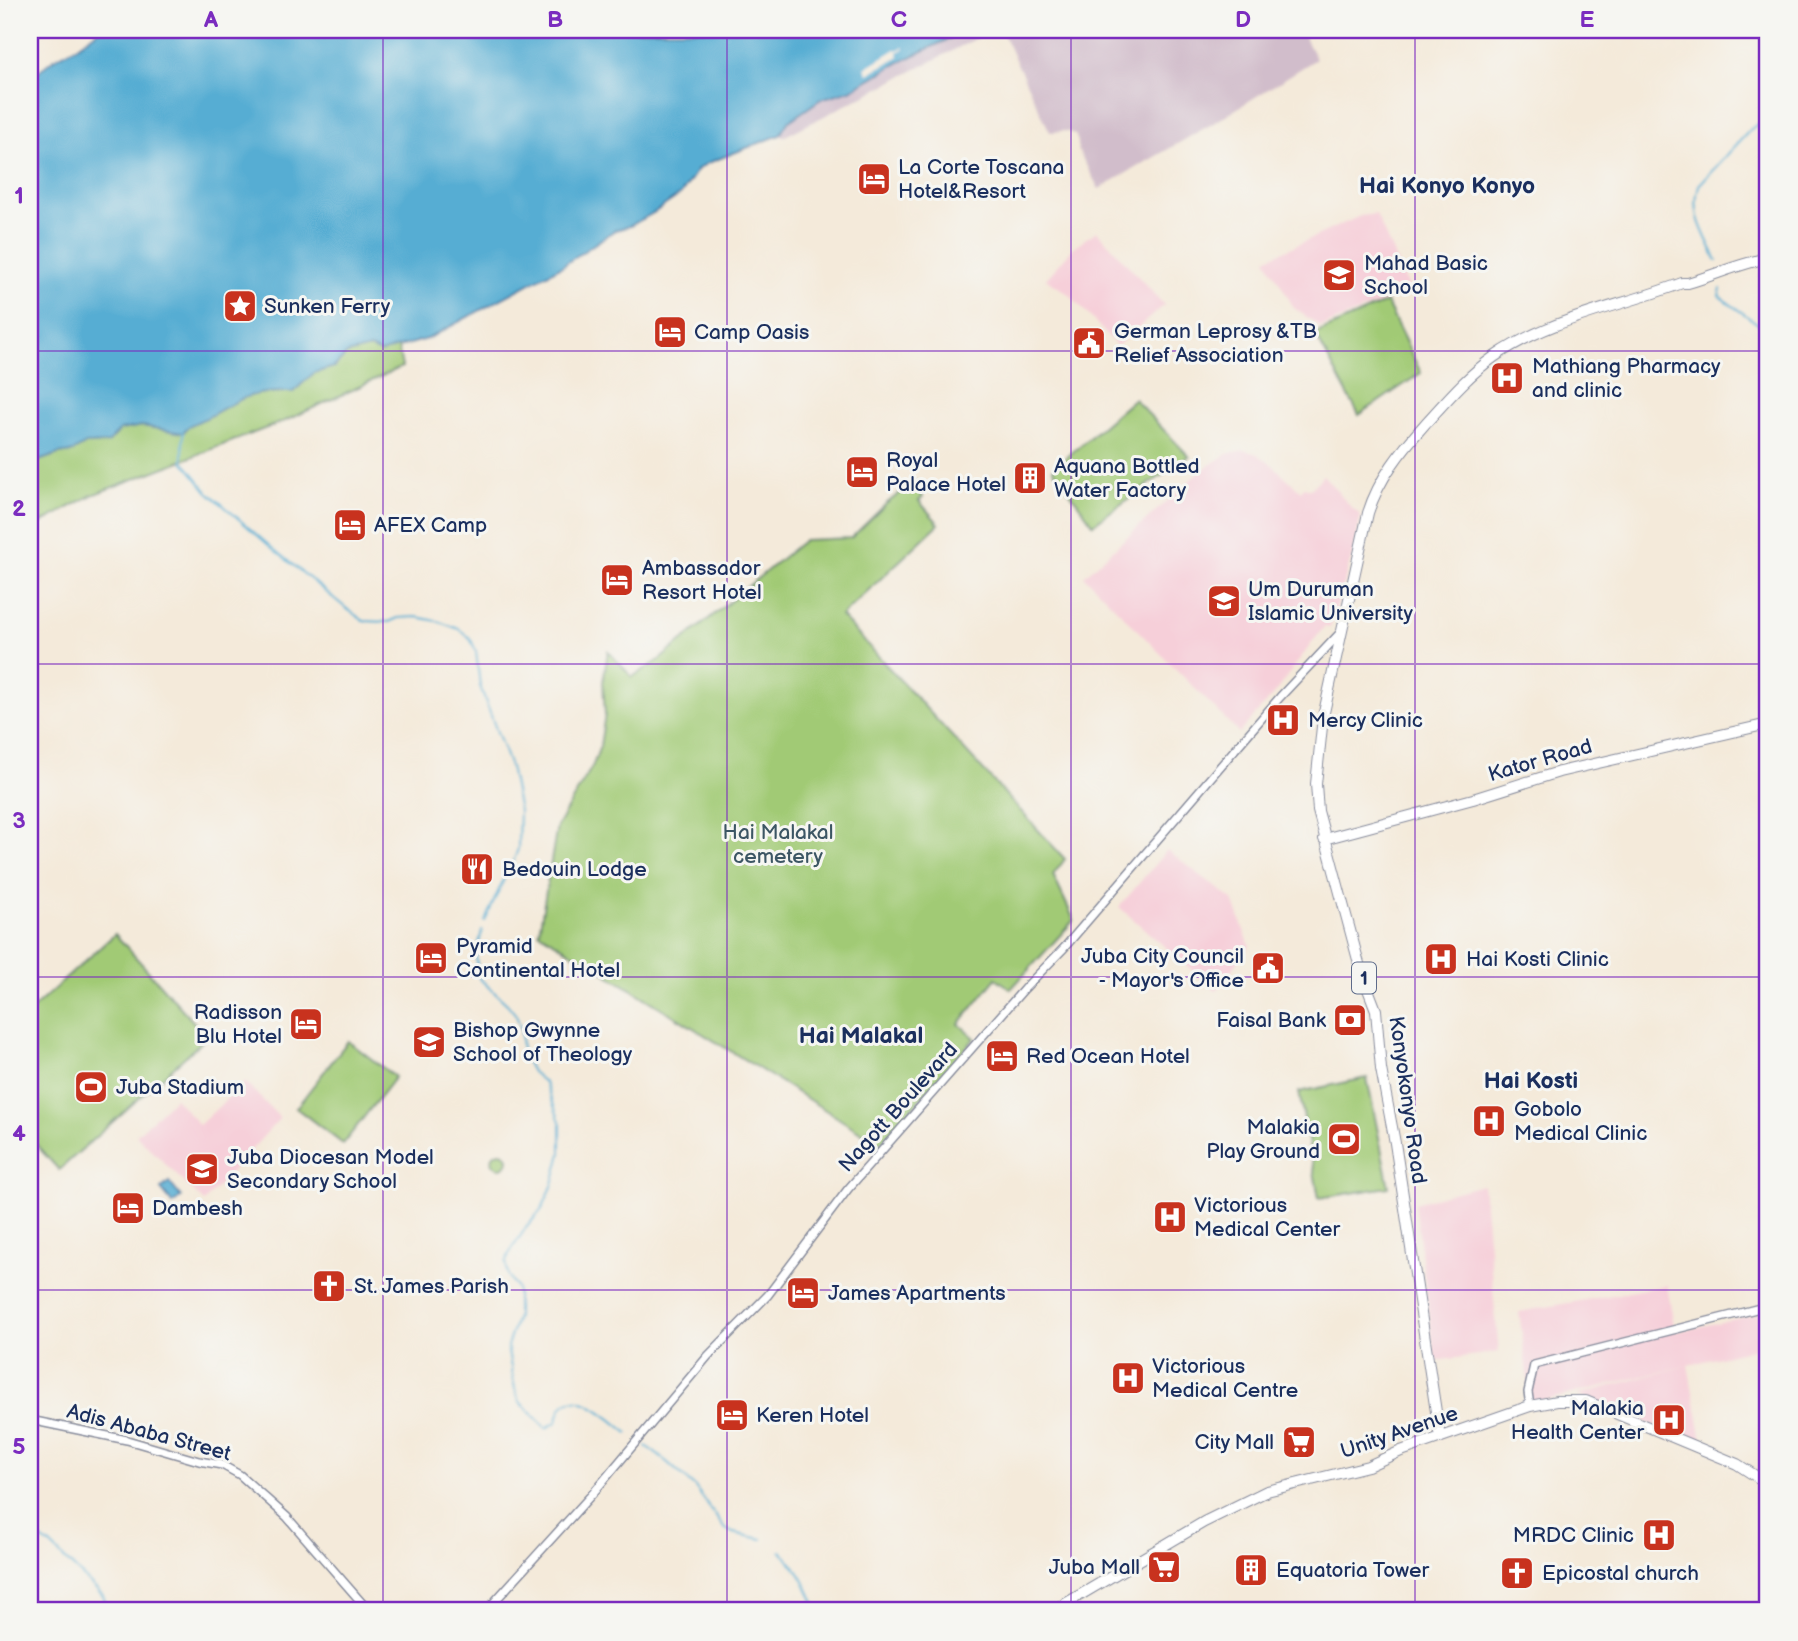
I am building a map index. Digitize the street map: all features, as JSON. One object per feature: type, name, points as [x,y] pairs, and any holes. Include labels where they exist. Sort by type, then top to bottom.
[{"type":"main road","name":"Konyokonyo Road","points":[[1440,1438],[1395,1143],[1381,1069],[1376,1010],[1361,971],[1345,905],[1324,839],[1317,798],[1319,743],[1368,513],[1375,491],[1401,453],[1456,389],[1495,356],[1569,320],[1727,268],[1768,258]]},
{"type":"main road","name":"Kator Road","points":[[1324,839],[1473,799],[1559,772],[1768,724]]},
{"type":"main road","name":"Unity Avenue","points":[[1053,1611],[1167,1542],[1267,1491],[1368,1466],[1531,1406],[1566,1399],[1586,1401],[1737,1464],[1768,1484]]},
{"type":"street","name":"Nagott Boulevard","points":[[486,1611],[594,1492],[708,1356],[768,1295],[849,1189],[1024,989],[1064,948],[1280,697],[1342,630]]},
{"type":"street","points":[[1531,1406],[1528,1392],[1534,1365],[1768,1306]]},
{"type":"street","name":"Adis Ababa Street","points":[[30,1420],[127,1440],[222,1465],[240,1475],[287,1517],[369,1611]]},
{"type":"shaded area","points":[[968,30],[993,30],[783,137],[780,135],[788,122],[821,99],[850,90],[902,61]]},
{"type":"shaded area","points":[[1001,30],[1301,30],[1316,59],[1217,121],[1099,189],[1078,150],[1075,134],[1064,131],[1050,132]]},
{"type":"shaded area","name":"Mahad Basic School","points":[[1376,214],[1410,291],[1321,327],[1294,308],[1266,259],[1360,216]]},
{"type":"shaded area","points":[[1097,231],[1164,305],[1117,346],[1070,295],[1046,279],[1076,245]]},
{"type":"shaded area","name":"Um Duruman Islamic University","points":[[1244,450],[1269,462],[1301,491],[1304,487],[1311,489],[1323,475],[1361,515],[1354,549],[1330,628],[1324,627],[1273,695],[1239,733],[1084,576],[1199,472],[1227,454]]},
{"type":"shaded area","points":[[1167,850],[1233,900],[1250,946],[1216,991],[1119,907]]},
{"type":"shaded area","name":"Juba Diocesan Model Secondary School","points":[[245,1082],[280,1118],[204,1202],[136,1135],[175,1098],[199,1125]]},
{"type":"shaded area","points":[[1483,1185],[1499,1352],[1435,1361],[1415,1203]]},
{"type":"shaded area","points":[[1667,1285],[1675,1332],[1768,1312],[1768,1345],[1531,1404],[1519,1312]]},
{"type":"shaded area","name":"Malakia Health Center","points":[[1688,1365],[1703,1445],[1578,1395]]},
{"type":"green space","points":[[1386,302],[1421,373],[1359,415],[1315,334]]},
{"type":"green space","points":[[398,346],[402,367],[285,421],[92,495],[30,529],[30,464],[72,452],[86,444],[108,443],[120,430],[142,426],[183,433],[191,424],[249,396],[293,392],[314,373],[334,367],[347,354],[370,348],[381,353]]},
{"type":"green space","points":[[1134,399],[1189,456],[1093,524],[1053,469]]},
{"type":"green space","name":"Hai Malakal cemetery","points":[[915,481],[923,497],[919,501],[939,524],[841,616],[1065,859],[1053,875],[1074,920],[1011,989],[996,978],[959,1024],[975,1038],[880,1144],[539,932],[557,826],[593,765],[600,746],[605,714],[603,682],[608,651],[632,677],[658,661],[804,540],[851,538],[886,504]]},
{"type":"green space","name":"Juba Stadium","points":[[115,934],[207,1037],[59,1170],[30,1138],[30,1011]]},
{"type":"green space","points":[[348,1041],[395,1077],[343,1144],[296,1108]]},
{"type":"green space","name":"Malakia Play Ground","points":[[1367,1078],[1389,1187],[1319,1198],[1299,1092]]},
{"type":"green space","points":[[500,1152],[506,1154],[506,1166],[500,1168],[494,1166],[492,1160],[494,1154]]},
{"type":"water","points":[[99,30],[968,30],[902,61],[850,90],[821,99],[788,122],[780,135],[708,163],[698,169],[681,194],[655,212],[630,226],[615,230],[562,266],[429,338],[381,353],[370,348],[347,354],[334,367],[314,373],[293,392],[249,396],[192,424],[183,433],[142,426],[120,430],[108,443],[86,444],[72,452],[30,464],[30,78]]},
{"type":"water","points":[[169,1182],[181,1197],[173,1204],[161,1189]]},
{"type":"pier","points":[[903,47],[904,49],[898,52],[899,56],[868,74],[865,68]]},
{"type":"waterway","points":[[1717,261],[1698,215],[1696,206],[1699,185],[1751,129],[1768,116]]},
{"type":"waterway","points":[[1721,289],[1719,296],[1768,331]]},
{"type":"waterway","points":[[183,433],[183,461],[208,492],[347,609],[364,621],[389,622],[398,618],[416,617],[437,621],[459,629],[470,638],[476,651],[480,686],[510,767],[519,811],[518,849],[512,865]]},
{"type":"waterway","points":[[485,921],[508,870]]},
{"type":"waterway","points":[[482,930],[476,957],[479,978],[516,1015],[521,1029],[522,1053],[532,1072],[545,1083],[561,1124],[561,1153],[553,1184],[542,1209],[525,1229],[506,1262],[508,1275],[517,1289],[517,1317],[507,1346],[515,1389],[520,1402],[546,1428],[557,1422],[561,1408],[568,1402],[578,1401],[600,1411],[628,1433]]},
{"type":"waterway","points":[[646,1446],[695,1487],[724,1528],[733,1533],[762,1539]]},
{"type":"waterway","points":[[30,1532],[49,1544],[103,1596],[109,1611]]},
{"type":"waterway","points":[[781,1551],[803,1579],[817,1611]]},
{"type":"place","name":"La Corte Toscana Hotel&Resort","points":[[874,179]]},
{"type":"place","name":"Mahad Basic School","points":[[1339,275]]},
{"type":"place","name":"Sunken Ferry","points":[[240,306]]},
{"type":"place","name":"Camp Oasis","points":[[670,332]]},
{"type":"place","name":"German Leprosy &TB Relief Association","points":[[1089,343]]},
{"type":"place","name":"Mathiang Pharmacy and clinic","points":[[1507,378]]},
{"type":"place","name":"Royal Palace Hotel","points":[[862,472]]},
{"type":"place","name":"Aquana Bottled Water Factory","points":[[1030,478]]},
{"type":"place","name":"AFEX Camp","points":[[350,525]]},
{"type":"place","name":"Ambassador Resort Hotel","points":[[617,580]]},
{"type":"place","name":"Um Duruman Islamic University","points":[[1224,601]]},
{"type":"place","name":"Mercy Clinic","points":[[1283,720]]},
{"type":"place","name":"Bedouin Lodge","points":[[477,869]]},
{"type":"place","name":"Pyramid Continental Hotel","points":[[431,958]]},
{"type":"place","name":"Hai Kosti Clinic","points":[[1441,959]]},
{"type":"place","name":"Juba City Council - Mayor's Office","points":[[1268,968]]},
{"type":"place","name":"Faisal Bank","points":[[1350,1020]]},
{"type":"place","name":"Radisson Blu Hotel","points":[[306,1024]]},
{"type":"place","name":"Bishop Gwynne School of Theology","points":[[429,1042]]},
{"type":"place","name":"Red Ocean Hotel","points":[[1002,1056]]},
{"type":"place","name":"Juba Stadium","points":[[91,1087]]},
{"type":"place","name":"Gobolo Medical Clinic","points":[[1489,1121]]},
{"type":"place","name":"Malakia Play Ground","points":[[1344,1139]]},
{"type":"place","name":"Juba Diocesan Model Secondary School","points":[[202,1169]]},
{"type":"place","name":"Dambesh","points":[[128,1208]]},
{"type":"place","name":"Victorious Medical Center","points":[[1170,1217]]},
{"type":"place","name":"St. James Parish","points":[[329,1286]]},
{"type":"place","name":"James Apartments","points":[[803,1293]]},
{"type":"place","name":"Victorious Medical Centre","points":[[1128,1378]]},
{"type":"place","name":"Keren Hotel","points":[[732,1415]]},
{"type":"place","name":"Malakia Health Center","points":[[1669,1420]]},
{"type":"place","name":"City Mall","points":[[1299,1442]]},
{"type":"place","name":"MRDC Clinic","points":[[1659,1535]]},
{"type":"place","name":"Juba Mall","points":[[1164,1567]]},
{"type":"place","name":"Equatoria Tower","points":[[1251,1570]]},
{"type":"place","name":"Epicostal church","points":[[1517,1573]]},
{"type":"district","name":"Hai Konyo Konyo","points":[[1447,185]]},
{"type":"district","name":"Hai Malakal","points":[[861,1035]]},
{"type":"district","name":"Hai Kosti","points":[[1531,1080]]}]
